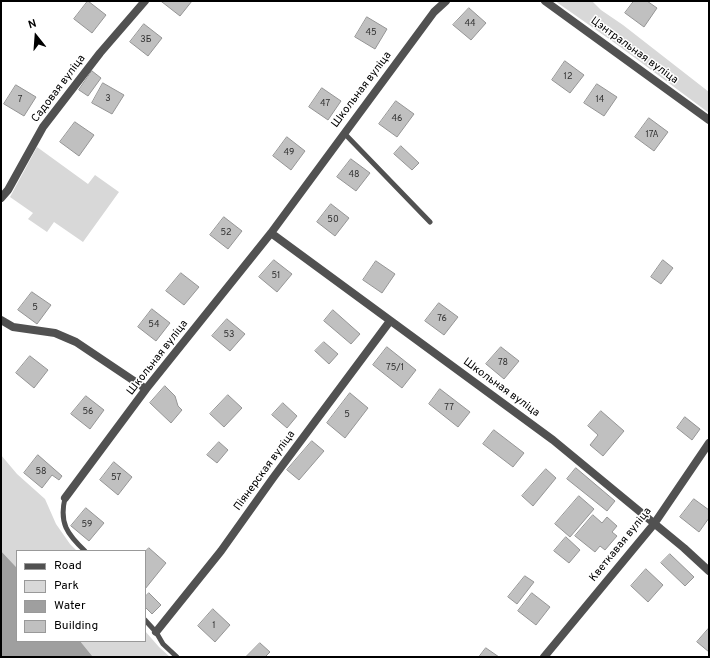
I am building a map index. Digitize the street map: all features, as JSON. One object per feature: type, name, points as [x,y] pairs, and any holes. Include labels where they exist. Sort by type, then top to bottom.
[{"type":"street","name":"Садовая вуліца","points":[[1,198],[8,190],[43,127],[100,53],[145,1]]},
{"type":"street","name":"Школьная вуліца","points":[[65,498],[146,390],[271,233],[434,12],[446,1]]},
{"type":"street","name":"Цэнтральная вуліца","points":[[545,1],[709,120]]},
{"type":"street","name":"Школьная вуліца","points":[[271,233],[553,440],[684,548],[709,572]]},
{"type":"street","points":[[1,320],[13,328],[56,334],[76,342],[146,390]]},
{"type":"street","name":"Піянерская вуліца","points":[[156,632],[220,551],[390,321]]},
{"type":"street","name":"Кветкавая вуліца","points":[[544,657],[654,524],[709,443]]},
{"type":"lane","points":[[344,133],[430,222]]},
{"type":"lane","points":[[65,498],[62,510],[64,526],[84,550]]},
{"type":"lane","points":[[146,621],[156,632],[162,644],[177,657]]},
{"type":"green space","points":[[555,1],[592,1],[601,10],[623,25],[709,92],[709,113],[619,46]]},
{"type":"green space","points":[[37,147],[88,184],[95,175],[119,192],[83,242],[54,222],[47,232],[28,219],[33,213],[10,197]]},
{"type":"green space","points":[[1,455],[17,474],[45,499],[56,524],[76,550],[16,550],[16,567],[1,551]]},
{"type":"green space","points":[[146,632],[170,657],[93,657],[81,642],[146,642]]},
{"type":"water","points":[[1,551],[16,567],[16,642],[81,642],[93,657],[1,657]]},
{"type":"building","points":[[88,1],[106,15],[92,33],[74,19]]},
{"type":"building","points":[[192,1],[180,16],[162,2]]},
{"type":"building","points":[[634,1],[647,1],[657,8],[644,27],[625,13]]},
{"type":"building","points":[[469,8],[486,23],[471,40],[453,25]]},
{"type":"building","points":[[367,17],[387,29],[375,49],[355,37]]},
{"type":"building","points":[[144,24],[162,38],[148,56],[130,42]]},
{"type":"building","points":[[565,61],[584,75],[570,93],[552,80]]},
{"type":"building","points":[[92,71],[101,78],[88,96],[79,90]]},
{"type":"building","points":[[103,83],[124,95],[112,114],[92,103]]},
{"type":"building","points":[[597,84],[617,97],[604,116],[584,103]]},
{"type":"building","points":[[16,85],[36,97],[24,116],[4,104]]},
{"type":"building","points":[[322,88],[341,101],[328,120],[309,107]]},
{"type":"building","points":[[396,101],[414,114],[397,137],[379,124]]},
{"type":"building","points":[[649,118],[668,132],[654,151],[635,137]]},
{"type":"building","points":[[75,122],[94,135],[79,156],[60,142]]},
{"type":"building","points":[[287,137],[305,151],[291,170],[273,156]]},
{"type":"building","points":[[401,146],[419,163],[412,170],[394,154]]},
{"type":"building","points":[[351,159],[370,173],[356,191],[337,177]]},
{"type":"building","points":[[331,204],[349,218],[335,236],[317,222]]},
{"type":"building","points":[[224,217],[242,231],[228,249],[210,235]]},
{"type":"building","points":[[274,260],[292,274],[277,292],[259,277]]},
{"type":"building","points":[[663,260],[673,268],[661,284],[651,277]]},
{"type":"building","points":[[376,261],[395,274],[382,293],[363,280]]},
{"type":"building","points":[[181,273],[199,287],[184,305],[166,291]]},
{"type":"building","points":[[32,292],[51,305],[37,324],[18,310]]},
{"type":"building","points":[[439,303],[458,317],[444,335],[425,321]]},
{"type":"building","points":[[152,309],[170,323],[156,341],[138,327]]},
{"type":"building","points":[[333,310],[360,334],[351,344],[324,321]]},
{"type":"building","points":[[227,319],[245,334],[230,351],[212,336]]},
{"type":"building","points":[[324,342],[338,354],[329,364],[315,351]]},
{"type":"building","points":[[387,347],[416,370],[402,388],[373,365]]},
{"type":"building","points":[[501,347],[519,361],[504,379],[486,364]]},
{"type":"building","points":[[30,356],[48,370],[34,388],[16,373]]},
{"type":"building","points":[[165,386],[175,396],[178,406],[182,410],[171,423],[150,403]]},
{"type":"building","points":[[440,389],[470,412],[458,427],[429,404]]},
{"type":"building","points":[[350,393],[368,408],[345,438],[327,423]]},
{"type":"building","points":[[228,395],[242,408],[224,427],[210,414]]},
{"type":"building","points":[[86,396],[104,410],[90,429],[71,414]]},
{"type":"building","points":[[283,403],[297,416],[287,428],[272,415]]},
{"type":"building","points":[[601,411],[624,431],[603,456],[590,445],[598,435],[588,426]]},
{"type":"building","points":[[685,417],[700,429],[692,440],[677,428]]},
{"type":"building","points":[[494,430],[524,453],[513,467],[483,444]]},
{"type":"building","points":[[312,441],[324,451],[299,480],[287,470]]},
{"type":"building","points":[[219,442],[228,450],[217,463],[207,455]]},
{"type":"building","points":[[38,455],[62,476],[59,480],[52,475],[42,488],[24,473]]},
{"type":"building","points":[[114,462],[132,477],[118,495],[100,480]]},
{"type":"building","points":[[576,468],[615,501],[607,511],[567,479]]},
{"type":"building","points":[[546,469],[556,478],[533,506],[522,496]]},
{"type":"building","points":[[579,496],[594,509],[570,537],[555,524]]},
{"type":"building","points":[[694,499],[709,510],[709,518],[699,532],[680,517]]},
{"type":"building","points":[[86,508],[104,523],[89,541],[71,526]]},
{"type":"building","points":[[593,515],[602,523],[607,517],[617,526],[612,532],[617,536],[605,550],[600,546],[595,552],[575,536]]},
{"type":"building","points":[[566,537],[580,550],[569,563],[554,551]]},
{"type":"building","points":[[149,548],[166,563],[146,588],[146,551]]},
{"type":"building","points":[[670,554],[694,577],[685,586],[661,563]]},
{"type":"building","points":[[646,569],[663,585],[648,602],[631,586]]},
{"type":"building","points":[[525,576],[534,582],[517,604],[508,597]]},
{"type":"building","points":[[149,593],[161,605],[152,614],[146,608],[146,596]]},
{"type":"building","points":[[532,593],[550,607],[536,625],[518,611]]},
{"type":"building","points":[[213,609],[230,625],[215,642],[198,626]]},
{"type":"building","points":[[709,628],[709,652],[697,642]]},
{"type":"building","points":[[260,643],[270,652],[265,657],[246,657]]},
{"type":"building","points":[[486,648],[499,657],[479,657]]}]
